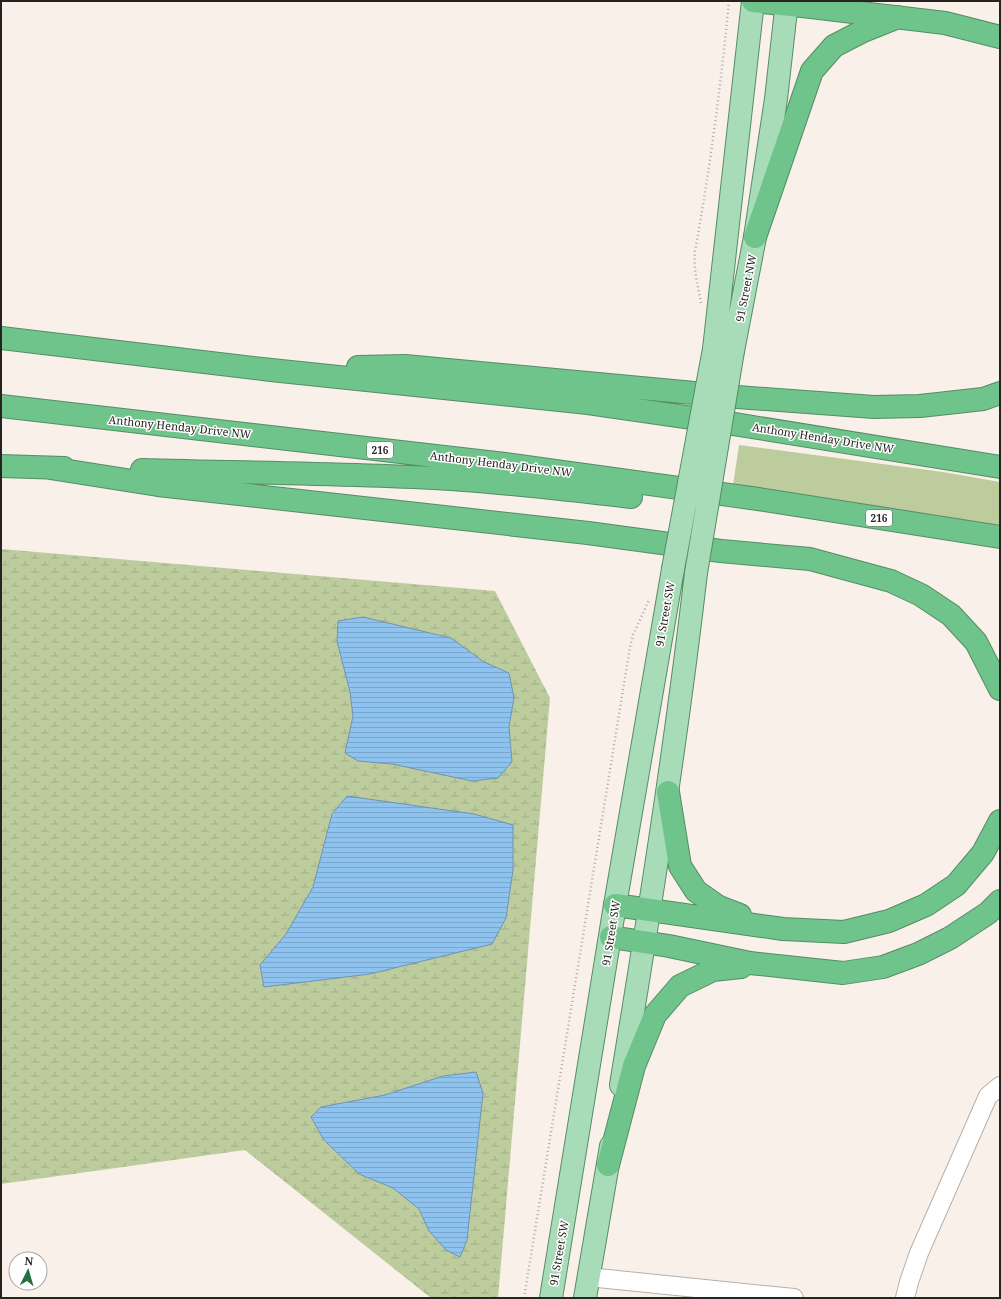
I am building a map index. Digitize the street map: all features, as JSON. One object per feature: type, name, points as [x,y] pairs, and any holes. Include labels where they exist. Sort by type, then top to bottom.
[{"type":"highway","points":[[753,1],[787,3],[945,23],[1000,37]]},
{"type":"highway","points":[[756,237],[812,71],[834,46],[863,30],[898,17]]},
{"type":"highway","name":"Anthony Henday Drive NW","points":[[1,338],[271,370],[588,403],[734,424],[1000,467]]},
{"type":"highway","points":[[271,370],[406,366],[737,397],[874,407],[920,406],[983,399],[1000,393]]},
{"type":"highway","name":"Anthony Henday Drive NW","points":[[1,406],[505,464],[758,499],[1000,537]]},
{"type":"highway","points":[[1,466],[392,476],[520,485],[636,497],[758,499]]},
{"type":"highway","points":[[50,468],[158,485],[588,533],[721,551],[810,559],[891,581],[921,595],[951,615],[976,642],[1000,689]]},
{"type":"highway","points":[[668,792],[680,866],[696,890],[719,908],[783,929]]},
{"type":"highway","points":[[616,905],[783,929],[844,932],[889,921],[926,905],[956,885],[983,853],[1000,821]]},
{"type":"highway","points":[[611,937],[644,941],[750,963],[843,973],[883,967],[918,954],[950,938],[988,913],[1000,901]]},
{"type":"highway","points":[[608,1165],[634,1066],[655,1015],[680,986],[713,970],[741,967],[793,967]]},
{"type":"main road","name":"91 Street NW","points":[[668,792],[684,681],[724,350],[753,1]]},
{"type":"main road","name":"91 Street NW","points":[[673,569],[724,350],[756,237],[776,99],[787,3]]},
{"type":"main road","name":"91 Street SW","points":[[551,1298],[673,569]]},
{"type":"main road","points":[[587,1288],[668,792]]},
{"type":"lane","points":[[905,1298],[919,1253],[988,1096],[1000,1086]]},
{"type":"lane","points":[[587,1288],[794,1298]]},
{"type":"path","points":[[702,309],[694,261],[707,185],[729,1]]},
{"type":"path","points":[[524,1298],[630,647],[633,635],[650,599]]},
{"type":"green space","points":[[739,445],[943,472],[1000,482],[1000,527],[733,485]]},
{"type":"green space","points":[[1,549],[495,591],[550,698],[498,1298],[431,1298],[245,1150],[1,1184]]},
{"type":"water","points":[[363,617],[451,638],[484,662],[509,673],[514,698],[509,727],[512,762],[498,778],[472,781],[392,764],[358,761],[345,753],[353,716],[350,692],[337,641],[338,621]]},
{"type":"water","points":[[347,796],[474,814],[513,825],[513,870],[506,918],[492,944],[370,974],[264,987],[260,965],[286,934],[313,887],[332,814]]},
{"type":"water","points":[[476,1072],[483,1093],[467,1240],[460,1257],[446,1250],[429,1231],[419,1209],[393,1188],[359,1174],[324,1140],[311,1117],[321,1107],[385,1095],[443,1076]]}]
